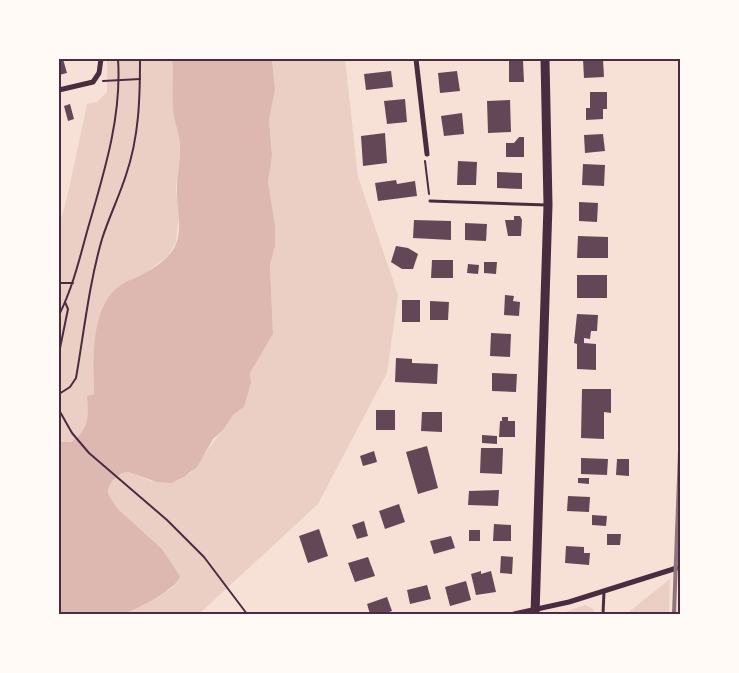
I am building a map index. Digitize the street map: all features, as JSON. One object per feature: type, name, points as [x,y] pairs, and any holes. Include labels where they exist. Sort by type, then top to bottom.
[{"type":"street","points":[[59,90],[93,82],[99,73],[101,59]]},
{"type":"street","points":[[416,59],[427,154]]},
{"type":"street","points":[[535,612],[548,205],[545,59]]},
{"type":"street","points":[[514,614],[535,612],[680,567]]},
{"type":"lane","points":[[430,201],[548,205]]},
{"type":"lane","points":[[603,614],[604,591]]},
{"type":"path","points":[[59,314],[73,283],[116,120],[119,80],[118,59]]},
{"type":"path","points":[[59,394],[70,387],[76,378],[97,261],[108,222],[127,174],[140,117],[140,59]]},
{"type":"path","points":[[93,82],[140,79]]},
{"type":"path","points":[[427,154],[425,159],[430,201]]},
{"type":"path","points":[[59,283],[73,283]]},
{"type":"path","points":[[59,353],[68,309],[66,302]]},
{"type":"path","points":[[59,410],[72,433],[89,453],[167,520],[204,557],[247,614]]},
{"type":"shaded area","points":[[107,59],[172,59],[175,121],[178,128],[180,152],[176,189],[179,215],[176,242],[168,256],[147,272],[131,279],[105,303],[97,324],[94,394],[89,395],[85,428],[76,439],[69,442],[59,442],[59,224],[67,198],[87,104],[97,102],[107,92]]},
{"type":"shaded area","points":[[172,59],[272,59],[275,90],[269,120],[272,155],[268,182],[275,225],[275,246],[270,265],[273,334],[250,373],[251,383],[244,407],[233,415],[223,430],[213,439],[197,467],[184,477],[171,483],[157,482],[128,472],[122,473],[112,481],[108,489],[108,494],[118,509],[162,549],[180,576],[178,581],[156,598],[124,614],[102,616],[59,614],[59,442],[71,442],[77,438],[84,428],[88,416],[87,396],[94,394],[94,345],[96,329],[108,299],[118,287],[151,270],[163,261],[173,250],[178,237],[177,187],[180,149],[173,109]]},
{"type":"shaded area","points":[[272,59],[345,59],[358,177],[398,295],[387,373],[318,504],[199,614],[124,614],[172,588],[180,576],[162,549],[118,509],[108,494],[112,481],[122,473],[128,472],[151,481],[178,480],[191,473],[233,415],[244,407],[251,383],[250,373],[273,334],[270,265],[275,246],[275,225],[268,182],[272,152],[269,120],[275,90]]},
{"type":"shaded area","points":[[670,579],[669,614],[630,614],[630,611]]},
{"type":"shaded area","points":[[585,605],[593,609],[595,614],[559,614]]},
{"type":"building","points":[[59,59],[63,59],[67,73],[59,75]]},
{"type":"building","points":[[583,59],[603,59],[604,77],[584,78]]},
{"type":"building","points":[[509,60],[523,60],[524,82],[509,82]]},
{"type":"building","points":[[391,71],[393,87],[366,90],[364,74]]},
{"type":"building","points":[[457,71],[460,91],[440,93],[438,73]]},
{"type":"building","points":[[590,92],[607,92],[607,109],[603,109],[603,119],[586,120],[586,108],[590,108]]},
{"type":"building","points":[[405,99],[407,122],[387,124],[384,101]]},
{"type":"building","points":[[510,100],[511,132],[488,133],[487,101]]},
{"type":"building","points":[[70,104],[74,119],[68,121],[64,106]]},
{"type":"building","points":[[462,113],[464,134],[444,136],[441,116]]},
{"type":"building","points":[[385,133],[387,163],[363,166],[361,136]]},
{"type":"building","points":[[603,134],[605,151],[585,153],[584,135]]},
{"type":"building","points":[[519,137],[524,137],[524,157],[506,157],[506,143],[514,143]]},
{"type":"building","points":[[458,161],[477,162],[476,185],[457,185]]},
{"type":"building","points":[[583,164],[605,165],[604,186],[582,185]]},
{"type":"building","points":[[497,172],[522,173],[522,189],[497,188]]},
{"type":"building","points":[[396,180],[397,184],[415,181],[417,196],[378,201],[375,183]]},
{"type":"building","points":[[579,202],[598,203],[597,222],[579,221]]},
{"type":"building","points":[[514,216],[520,216],[522,220],[521,236],[508,236],[505,220],[514,220]]},
{"type":"building","points":[[414,220],[451,221],[451,240],[413,238]]},
{"type":"building","points":[[465,223],[487,224],[486,241],[465,240]]},
{"type":"building","points":[[578,236],[608,237],[608,258],[577,258]]},
{"type":"building","points":[[396,246],[408,248],[418,254],[413,269],[402,269],[391,262]]},
{"type":"building","points":[[432,260],[453,260],[453,278],[431,278]]},
{"type":"building","points":[[484,262],[497,262],[496,274],[484,273]]},
{"type":"building","points":[[468,264],[479,265],[478,274],[467,273]]},
{"type":"building","points":[[577,275],[607,275],[607,298],[577,298]]},
{"type":"building","points":[[505,295],[514,296],[513,301],[520,302],[519,316],[504,315]]},
{"type":"building","points":[[402,300],[420,300],[420,322],[402,322]]},
{"type":"building","points":[[430,301],[449,302],[448,320],[430,320]]},
{"type":"building","points":[[577,314],[598,315],[597,331],[591,331],[590,339],[584,338],[584,343],[596,344],[596,370],[577,369],[577,344],[574,343]]},
{"type":"building","points":[[491,333],[511,334],[510,357],[490,356]]},
{"type":"building","points":[[396,358],[412,359],[412,363],[438,364],[437,384],[395,382]]},
{"type":"building","points":[[492,373],[517,374],[516,392],[492,391]]},
{"type":"building","points":[[582,389],[611,389],[611,413],[604,412],[604,439],[581,438]]},
{"type":"building","points":[[376,410],[395,410],[395,430],[376,430]]},
{"type":"building","points":[[422,412],[442,412],[442,432],[421,431]]},
{"type":"building","points":[[502,417],[508,417],[508,421],[515,421],[515,437],[499,437]]},
{"type":"building","points":[[482,435],[497,436],[497,444],[482,443]]},
{"type":"building","points":[[427,446],[438,488],[418,494],[406,452]]},
{"type":"building","points":[[481,448],[503,448],[502,474],[480,473]]},
{"type":"building","points":[[374,451],[377,462],[363,466],[360,456]]},
{"type":"building","points":[[581,458],[608,459],[607,475],[581,474]]},
{"type":"building","points":[[617,459],[629,459],[629,476],[616,475]]},
{"type":"building","points":[[578,478],[589,478],[589,484],[578,483]]},
{"type":"building","points":[[499,490],[498,506],[468,505],[469,491]]},
{"type":"building","points":[[568,496],[590,497],[589,512],[567,511]]},
{"type":"building","points":[[399,504],[405,522],[385,529],[379,511]]},
{"type":"building","points":[[592,515],[607,516],[606,526],[592,525]]},
{"type":"building","points":[[364,521],[368,536],[357,539],[352,525]]},
{"type":"building","points":[[494,524],[511,525],[511,541],[493,541]]},
{"type":"building","points":[[319,529],[328,556],[308,563],[299,536]]},
{"type":"building","points":[[469,530],[480,530],[480,541],[469,541]]},
{"type":"building","points":[[607,534],[621,534],[620,545],[607,545]]},
{"type":"building","points":[[451,536],[455,548],[434,554],[430,541]]},
{"type":"building","points":[[566,546],[584,547],[584,553],[590,553],[589,565],[565,563]]},
{"type":"building","points":[[501,556],[513,557],[512,574],[500,573]]},
{"type":"building","points":[[368,557],[375,576],[355,582],[348,563]]},
{"type":"building","points":[[481,571],[481,574],[491,571],[496,592],[476,595],[471,574]]},
{"type":"building","points":[[466,581],[471,600],[450,606],[445,587]]},
{"type":"building","points":[[427,585],[431,599],[410,604],[407,590]]},
{"type":"building","points":[[387,597],[392,611],[383,614],[370,614],[367,604]]},
{"type":"railway","points":[[674,614],[680,451]]}]
